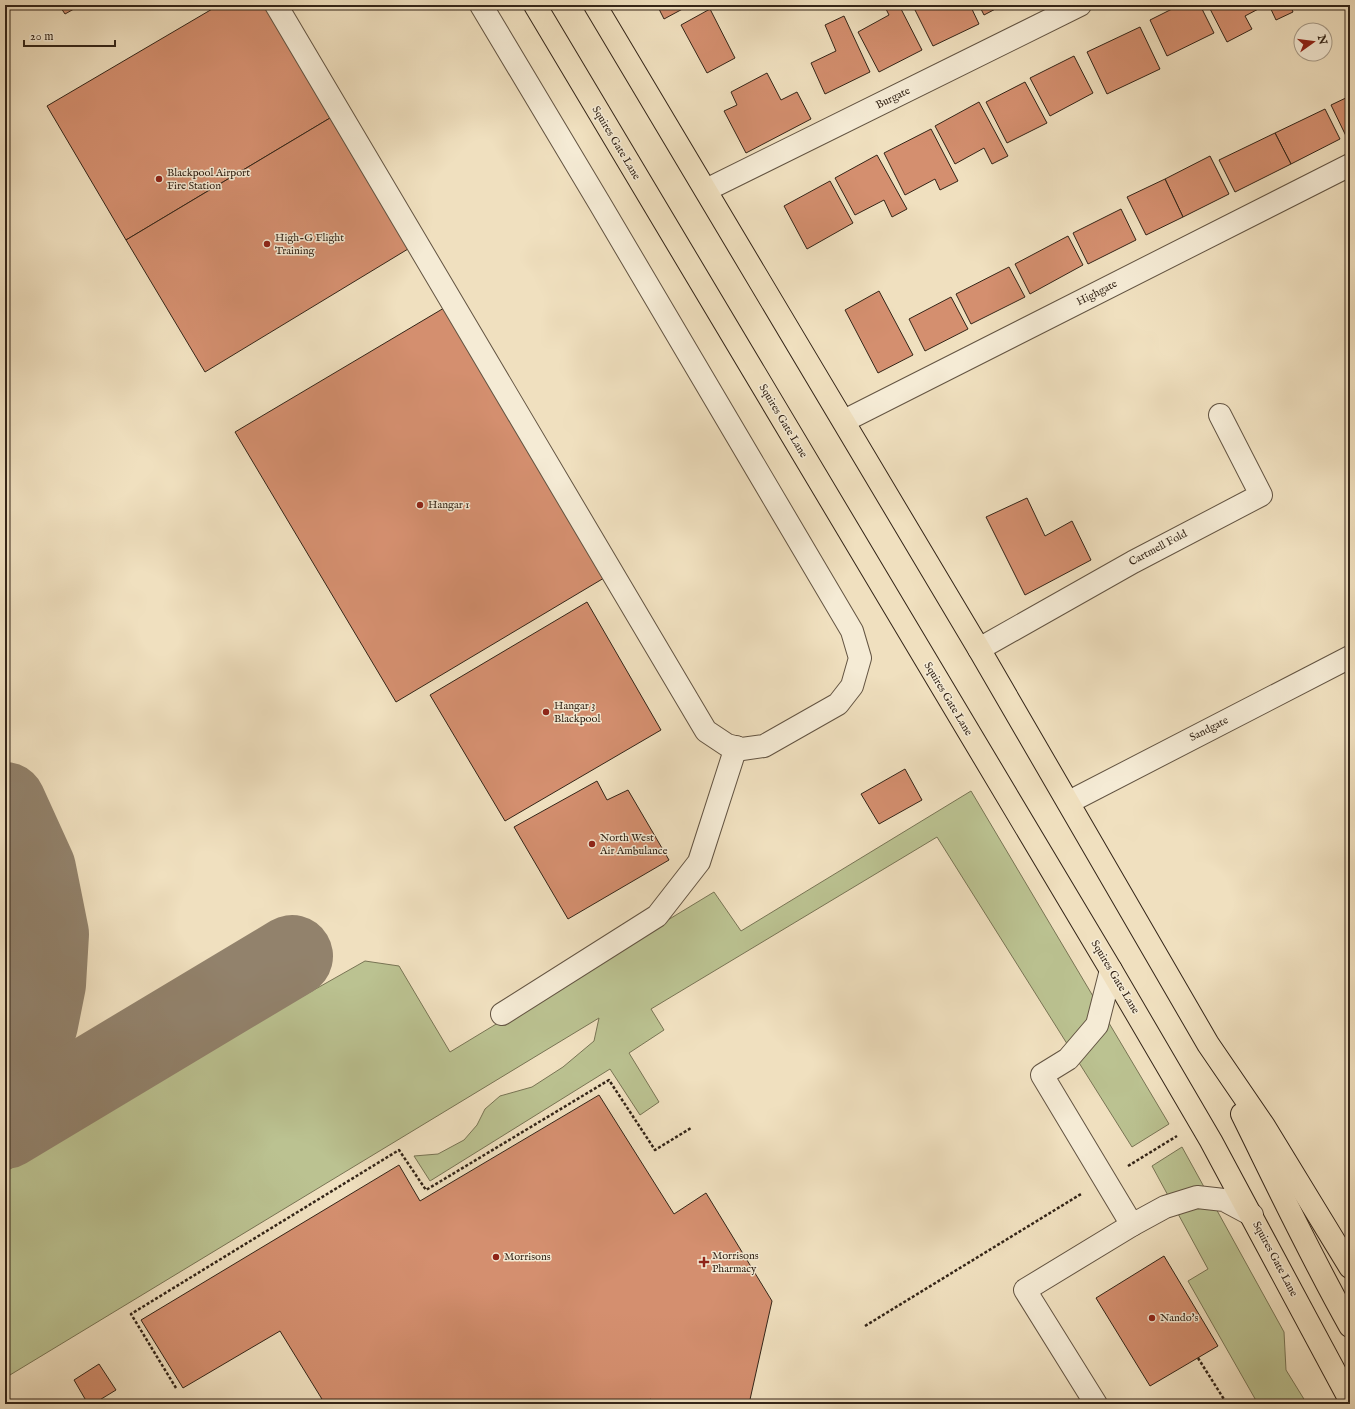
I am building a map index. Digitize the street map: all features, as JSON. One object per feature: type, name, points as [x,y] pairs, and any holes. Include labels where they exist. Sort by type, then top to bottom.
[{"type":"main road","name":"Squires Gate Lane","points":[[535,5],[1111,970],[1200,1122],[1252,1215],[1350,1400]]},
{"type":"main road","points":[[595,5],[979,649],[1208,1044],[1294,1220],[1350,1326]]},
{"type":"main road","points":[[1208,1044],[1264,1126],[1350,1267]]},
{"type":"street","points":[[276,5],[706,731],[727,745],[736,748],[742,749],[764,746],[838,704],[852,686],[860,658],[852,631],[619,235],[481,5]]},
{"type":"street","name":"Burgate","points":[[706,190],[1080,5]]},
{"type":"street","name":"Highgate","points":[[844,421],[1350,165]]},
{"type":"street","name":"Cartmell Fold","points":[[979,649],[1132,562],[1261,495],[1220,415]]},
{"type":"street","name":"Sandgate","points":[[1069,802],[1350,657]]},
{"type":"street","points":[[502,1014],[657,916],[699,862],[736,748]]},
{"type":"street","points":[[1111,970],[1097,1025],[1068,1059],[1042,1075],[1132,1225]]},
{"type":"street","points":[[1096,1404],[1025,1290],[1132,1225],[1165,1207],[1197,1197],[1224,1200],[1252,1215]]},
{"type":"path","points":[[176,1388],[131,1314],[399,1150],[426,1190],[609,1080],[655,1150],[691,1128]]},
{"type":"path","points":[[865,1326],[1200,1122]]},
{"type":"path","points":[[1198,1358],[1227,1404]]},
{"type":"green space","points":[[971,791],[1169,1124],[1132,1147],[937,837],[651,1009],[664,1030],[629,1053],[659,1102],[640,1115],[610,1069],[430,1181],[414,1156],[438,1154],[464,1140],[477,1125],[485,1109],[500,1096],[532,1087],[563,1067],[594,1041],[599,1018],[5,1378],[5,1172],[215,1046],[365,961],[399,966],[450,1052],[714,892],[741,931]]},
{"type":"green space","points":[[1182,1147],[1284,1332],[1286,1370],[1307,1404],[1258,1404],[1188,1281],[1208,1269],[1152,1166]]},
{"type":"building","points":[[59,5],[81,5],[65,14]]},
{"type":"building","name":"Blackpool Airport Fire Station","points":[[219,5],[264,5],[330,118],[126,240],[47,106]]},
{"type":"building","points":[[657,5],[690,5],[664,19]]},
{"type":"building","points":[[884,5],[899,5],[922,50],[879,72],[858,32],[889,15]]},
{"type":"building","points":[[970,5],[979,24],[933,46],[913,6]]},
{"type":"building","points":[[979,5],[1003,5],[984,15]]},
{"type":"building","points":[[1180,5],[1200,5],[1214,33],[1167,56],[1150,20]]},
{"type":"building","points":[[1208,5],[1264,6],[1245,16],[1252,29],[1227,42]]},
{"type":"building","points":[[1269,5],[1290,5],[1293,12],[1276,20]]},
{"type":"building","points":[[710,9],[735,58],[707,73],[681,25]]},
{"type":"building","points":[[844,16],[870,72],[825,94],[811,63],[836,51],[825,25]]},
{"type":"building","points":[[1140,27],[1160,69],[1107,94],[1087,52]]},
{"type":"building","points":[[1074,56],[1093,93],[1050,116],[1030,78]]},
{"type":"building","points":[[767,73],[781,100],[797,92],[811,119],[746,153],[724,111],[737,105],[731,92]]},
{"type":"building","points":[[1025,82],[1047,123],[1007,143],[986,102]]},
{"type":"building","points":[[1350,96],[1350,133],[1346,136],[1331,105]]},
{"type":"building","points":[[979,102],[1008,156],[992,164],[984,148],[955,164],[935,126]]},
{"type":"building","points":[[1325,109],[1340,139],[1291,164],[1275,133]]},
{"type":"building","name":"High-G Flight Training","points":[[330,118],[408,249],[205,372],[126,240]]},
{"type":"building","points":[[931,129],[958,181],[940,190],[935,179],[905,195],[884,153]]},
{"type":"building","points":[[1275,133],[1291,164],[1235,192],[1219,160]]},
{"type":"building","points":[[877,155],[907,209],[892,217],[884,200],[855,215],[835,178]]},
{"type":"building","points":[[1210,156],[1229,194],[1183,217],[1165,179]]},
{"type":"building","points":[[1165,179],[1183,217],[1146,235],[1127,197]]},
{"type":"building","points":[[830,181],[853,223],[807,249],[784,206]]},
{"type":"building","points":[[1121,209],[1136,240],[1088,264],[1073,233]]},
{"type":"building","points":[[1068,236],[1083,265],[1030,294],[1015,264]]},
{"type":"building","points":[[1009,267],[1025,297],[971,324],[956,294]]},
{"type":"building","points":[[879,291],[913,355],[878,373],[845,310]]},
{"type":"building","points":[[951,297],[968,329],[925,351],[909,319]]},
{"type":"building","name":"Hangar 1","points":[[444,308],[604,578],[396,702],[235,432]]},
{"type":"building","points":[[1027,498],[1045,536],[1072,521],[1091,560],[1025,595],[986,517]]},
{"type":"building","name":"Hangar 3 Blackpool","points":[[587,602],[661,730],[505,821],[430,695]]},
{"type":"building","points":[[905,769],[922,800],[879,824],[861,794]]},
{"type":"building","name":"North West Air Ambulance","points":[[597,781],[607,800],[628,790],[669,860],[568,919],[514,827]]},
{"type":"building","name":"Morrisons","points":[[599,1095],[674,1214],[706,1193],[772,1301],[749,1404],[654,1404],[651,1399],[643,1404],[325,1404],[280,1331],[183,1388],[141,1320],[399,1165],[420,1201]]},
{"type":"building","points":[[1164,1256],[1218,1346],[1150,1386],[1096,1298]]},
{"type":"building","points":[[99,1364],[116,1390],[93,1404],[88,1404],[74,1380]]},
{"type":"taxiway","points":[[5,803],[35,869],[48,934],[45,984],[37,1024],[17,1065],[5,1084]]},
{"type":"taxiway","points":[[5,1128],[292,956]]},
{"type":"place","name":"Blackpool Airport Fire Station","points":[[159,179]]},
{"type":"place","name":"High-G Flight Training","points":[[267,244]]},
{"type":"place","name":"Hangar 1","points":[[420,505]]},
{"type":"place","name":"Hangar 3 Blackpool","points":[[546,712]]},
{"type":"place","name":"North West Air Ambulance","points":[[592,844]]},
{"type":"place","name":"Morrisons","points":[[496,1257]]},
{"type":"place","name":"Morrisons Pharmacy","points":[[704,1262]]},
{"type":"place","name":"Nando's","points":[[1152,1318]]}]
